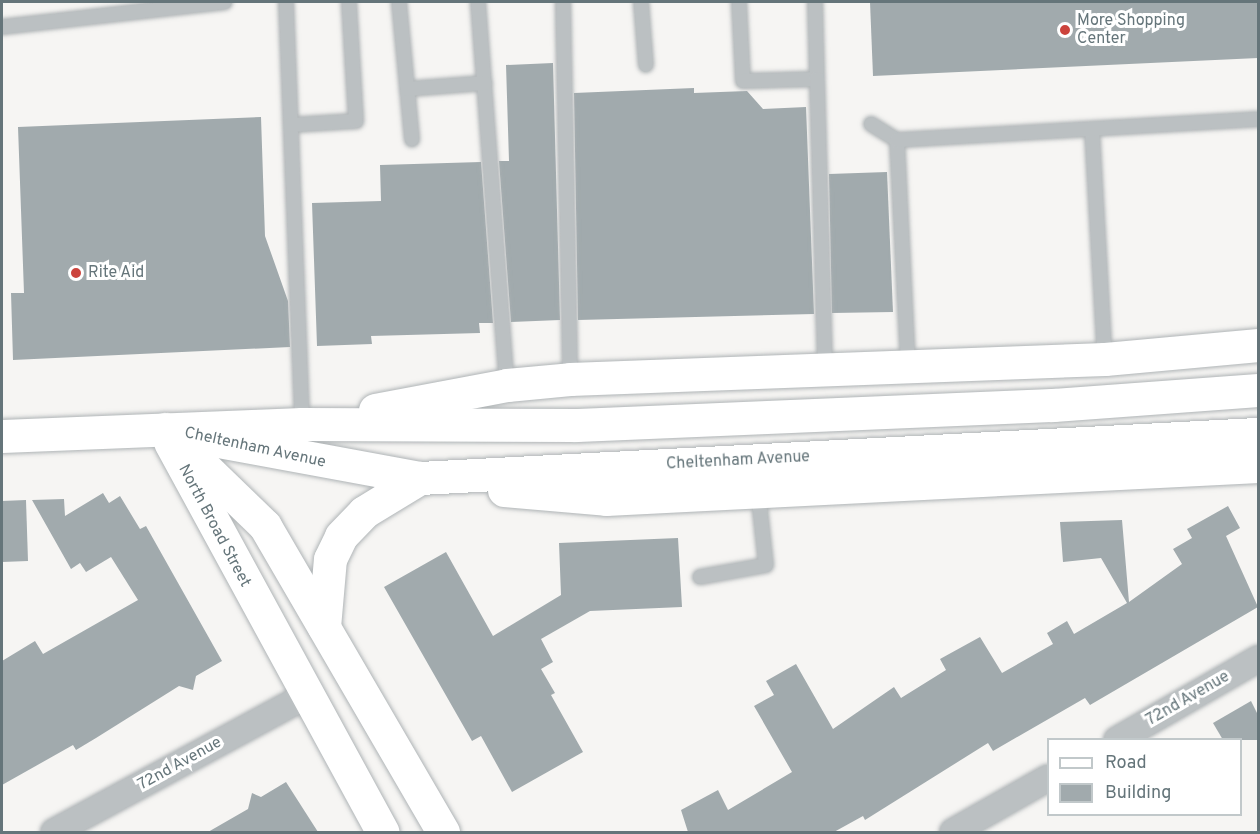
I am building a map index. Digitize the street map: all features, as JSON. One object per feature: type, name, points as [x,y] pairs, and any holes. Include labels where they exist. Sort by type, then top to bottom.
[{"type":"main road","points":[[302,424],[507,385],[570,379],[1105,358],[1258,345]]},
{"type":"main road","name":"Cheltenham Avenue","points":[[165,429],[302,424],[576,424],[1053,405],[1258,390]]},
{"type":"main road","points":[[2,436],[165,429]]},
{"type":"main road","name":"Cheltenham Avenue","points":[[165,429],[426,478],[1258,434]]},
{"type":"main road","name":"North Broad Street","points":[[165,429],[265,526],[443,832]]},
{"type":"main road","name":"North Broad Street","points":[[165,429],[306,696],[383,832]]},
{"type":"main road","points":[[324,627],[330,559],[341,536],[364,512],[426,478],[606,499],[1258,466]]},
{"type":"street","name":"72nd Avenue","points":[[1120,738],[1258,659]]},
{"type":"street","name":"72nd Avenue","points":[[54,832],[306,696]]},
{"type":"street","points":[[953,832],[1047,779]]},
{"type":"lane","points":[[2,27],[225,2]]},
{"type":"lane","points":[[286,2],[302,424]]},
{"type":"lane","points":[[291,125],[356,121],[349,2]]},
{"type":"lane","points":[[399,2],[412,139]]},
{"type":"lane","points":[[478,2],[507,385]]},
{"type":"lane","points":[[563,2],[570,379]]},
{"type":"lane","points":[[641,2],[646,65]]},
{"type":"lane","points":[[740,2],[743,81],[817,79]]},
{"type":"lane","points":[[815,2],[825,369]]},
{"type":"lane","points":[[407,89],[484,83]]},
{"type":"lane","points":[[871,124],[897,140],[1258,119]]},
{"type":"lane","points":[[1092,130],[1105,358]]},
{"type":"lane","points":[[897,140],[908,366]]},
{"type":"lane","points":[[700,577],[766,565],[758,491]]},
{"type":"building","name":"More Shopping Center","points":[[870,2],[1258,2],[1258,58],[873,76]]},
{"type":"building","points":[[553,63],[560,320],[511,322],[499,161],[509,161],[506,65]]},
{"type":"building","points":[[694,88],[694,93],[747,91],[763,109],[806,107],[814,314],[578,320],[574,93]]},
{"type":"building","points":[[261,117],[265,236],[288,301],[290,347],[13,360],[11,293],[24,293],[18,127]]},
{"type":"building","points":[[481,162],[493,323],[479,323],[480,333],[371,336],[372,344],[317,346],[312,203],[381,201],[380,165]]},
{"type":"building","points":[[887,172],[893,312],[832,313],[829,174]]},
{"type":"building","points":[[103,493],[109,503],[120,496],[140,529],[146,526],[222,661],[196,676],[193,690],[179,686],[76,750],[73,745],[2,785],[2,661],[35,641],[43,654],[138,600],[111,557],[86,572],[80,563],[71,569],[32,500],[64,499],[65,516]]},
{"type":"building","points":[[26,500],[28,561],[2,562],[2,501]]},
{"type":"building","points":[[1228,506],[1240,528],[1226,536],[1258,607],[1090,705],[1085,698],[993,751],[988,743],[865,820],[863,816],[834,832],[688,832],[681,810],[718,790],[728,810],[792,772],[754,706],[774,695],[766,681],[796,664],[833,729],[894,687],[901,698],[946,670],[940,659],[980,637],[1002,673],[1053,644],[1047,633],[1067,621],[1074,634],[1127,603],[1101,558],[1063,562],[1060,522],[1122,520],[1129,602],[1182,564],[1173,549],[1192,538],[1187,529]]},
{"type":"building","points":[[678,538],[682,607],[590,611],[541,639],[553,662],[541,669],[555,693],[551,695],[583,752],[512,792],[481,736],[472,741],[384,587],[446,552],[493,636],[561,595],[559,543]]},
{"type":"building","points":[[1251,701],[1258,715],[1258,740],[1222,738],[1213,723]]},
{"type":"building","points":[[286,782],[318,832],[208,832],[248,809],[252,793],[261,797]]},
{"type":"place","name":"More Shopping Center","points":[[1065,30]]},
{"type":"place","name":"Rite Aid","points":[[76,273]]}]
